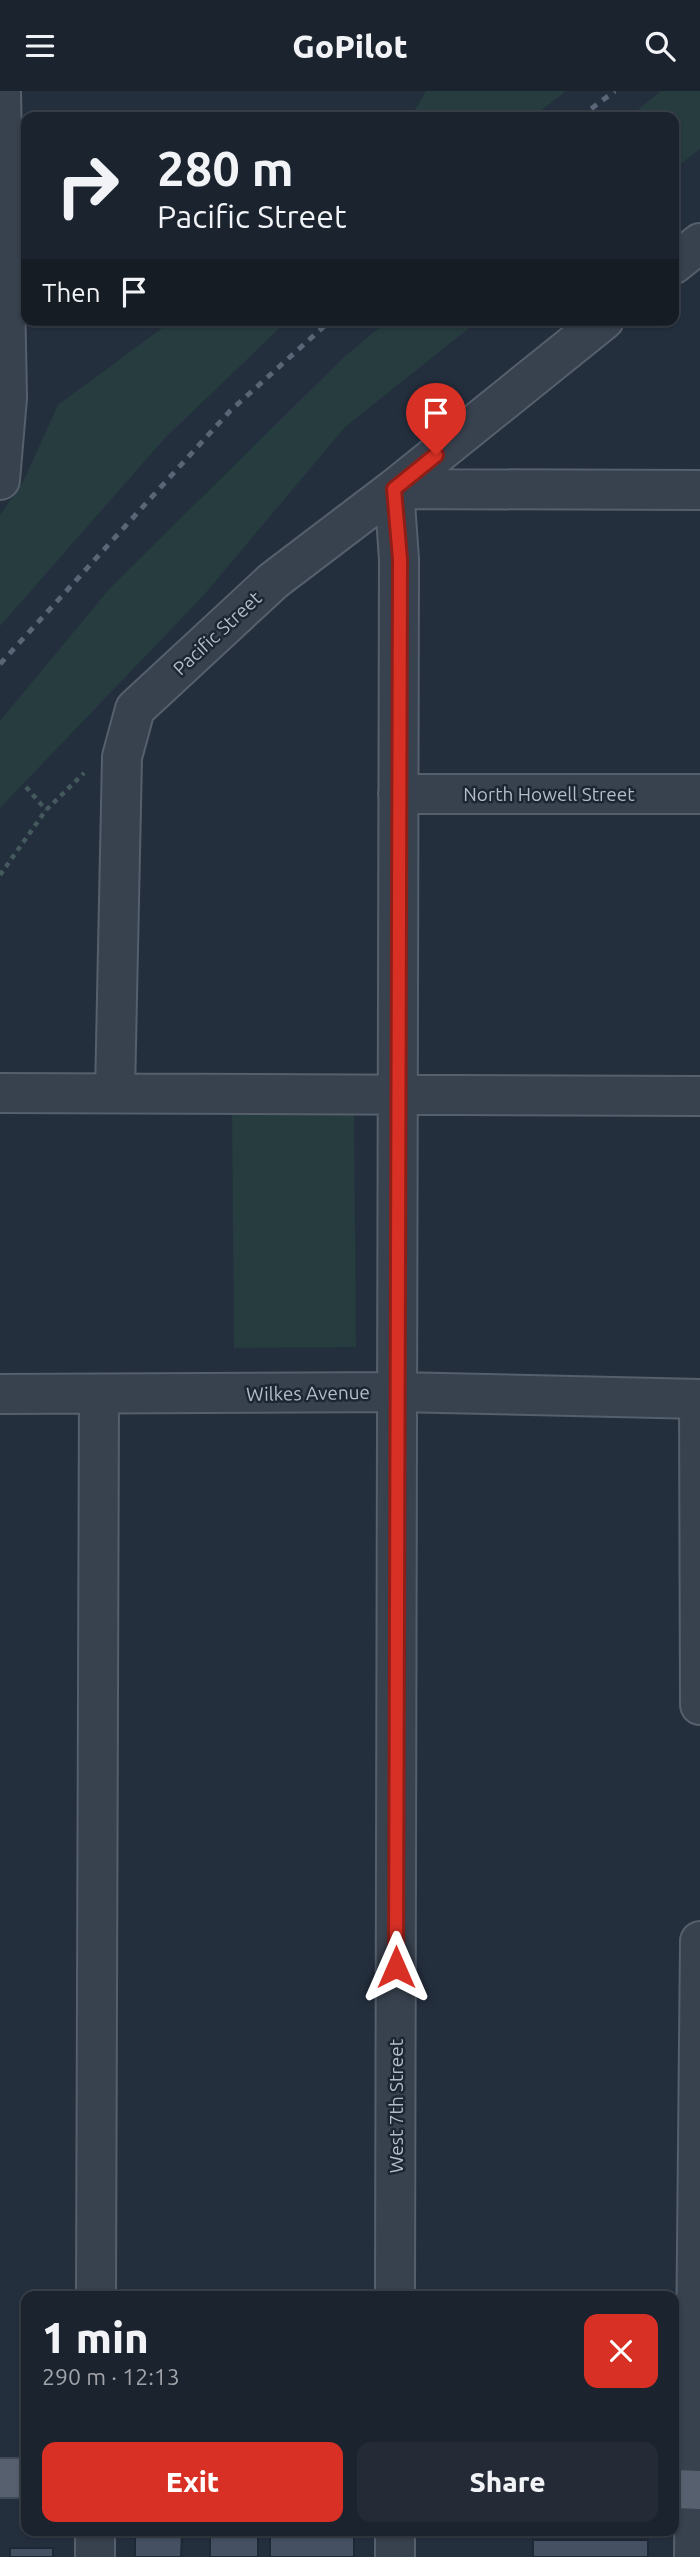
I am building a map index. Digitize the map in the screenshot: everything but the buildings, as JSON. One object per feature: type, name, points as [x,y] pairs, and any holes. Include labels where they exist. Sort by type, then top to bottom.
[{"type":"main road","points":[[0,2478],[21,2478]]},
{"type":"street","points":[[0,480],[7,398],[1,91]]},
{"type":"street","points":[[679,260],[700,243]]},
{"type":"street","name":"Pacific Street","points":[[115,1093],[122,757],[135,709],[263,590],[394,489],[597,326]]},
{"type":"street","points":[[394,489],[700,490]]},
{"type":"street","name":"West 7th Street","points":[[394,489],[400,559],[396,2291]]},
{"type":"street","name":"North Howell Street","points":[[398,794],[700,794]]},
{"type":"street","points":[[0,1093],[700,1096]]},
{"type":"street","name":"Wilkes Avenue","points":[[0,1394],[397,1392],[700,1399]]},
{"type":"street","points":[[96,2291],[99,1395]]},
{"type":"street","points":[[700,1399],[700,1706]]},
{"type":"street","points":[[694,2557],[684,2414],[700,1941]]},
{"type":"street","points":[[95,2536],[95,2557]]},
{"type":"street","points":[[395,2536],[395,2557]]},
{"type":"path","points":[[0,875],[46,810],[128,732]]},
{"type":"path","points":[[26,787],[46,810]]},
{"type":"green space","points":[[426,91],[566,91],[539,112],[414,112]]},
{"type":"green space","points":[[661,91],[700,91],[700,149],[679,165],[679,112],[635,112]]},
{"type":"green space","points":[[165,326],[282,326],[165,438],[0,626],[0,515],[22,484],[58,405]]},
{"type":"green space","points":[[381,326],[471,326],[345,427],[203,596],[0,808],[0,721],[110,588],[342,359]]},
{"type":"green space","points":[[354,1106],[356,1347],[234,1348],[232,1107]]},
{"type":"railway","points":[[587,112],[615,91]]},
{"type":"railway","points":[[0,664],[230,411],[324,326]]},
{"type":"route","points":[[396,1967],[400,559],[394,489],[436,455]]}]
